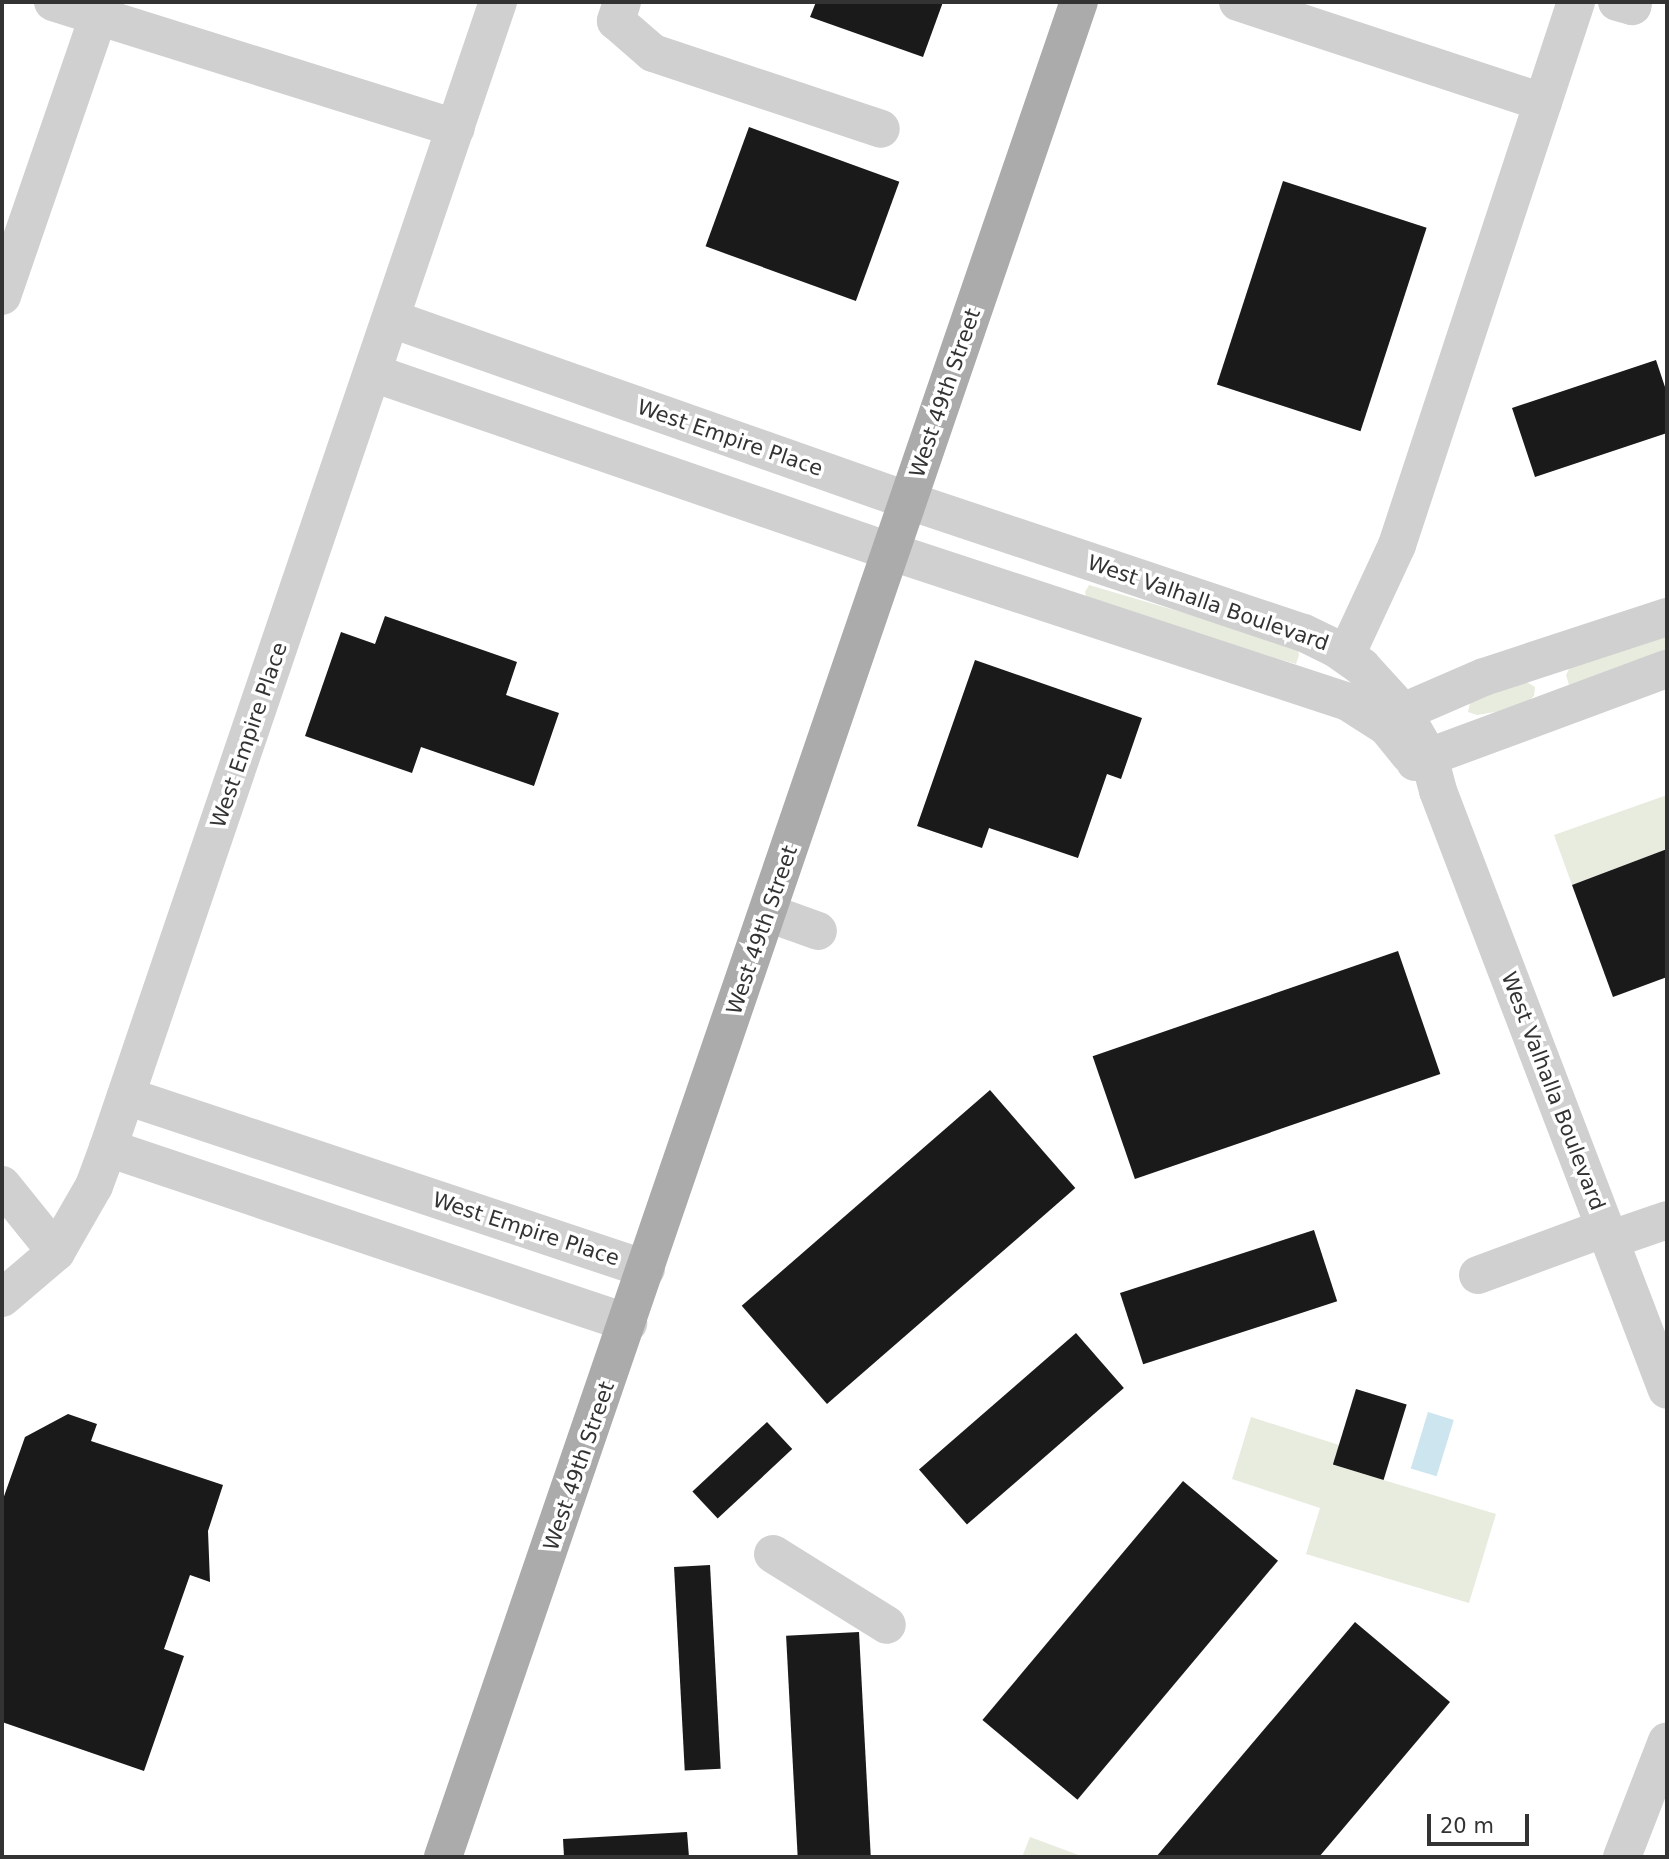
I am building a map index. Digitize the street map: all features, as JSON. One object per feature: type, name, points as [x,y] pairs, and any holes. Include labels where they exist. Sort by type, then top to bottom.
[{"type":"main road","name":"West 49th Street","points":[[443,1857],[1079,2]]},
{"type":"street","points":[[52,2],[100,9],[456,128]]},
{"type":"street","name":"West Empire Place","points":[[2,1298],[56,1252],[94,1186],[498,2]]},
{"type":"street","points":[[622,2],[616,21],[653,53],[881,129]]},
{"type":"street","points":[[1238,2],[1543,102]]},
{"type":"street","points":[[1346,656],[1397,545],[1576,2]]},
{"type":"street","points":[[1617,2],[1632,6],[1633,2]]},
{"type":"street","points":[[2,296],[100,9]]},
{"type":"street","name":"West Empire Place","points":[[392,318],[909,501]]},
{"type":"street","points":[[373,373],[891,552]]},
{"type":"street","name":"West Valhalla Boulevard","points":[[909,501],[1304,633],[1362,667],[1427,770],[1665,1377]]},
{"type":"street","name":"West Valhalla Boulevard","points":[[891,552],[1348,702],[1395,720]]},
{"type":"street","points":[[1395,720],[1485,677],[1667,617]]},
{"type":"street","points":[[1427,770],[1667,669]]},
{"type":"street","points":[[768,913],[818,931]]},
{"type":"street","name":"West Empire Place","points":[[126,1096],[646,1269]]},
{"type":"street","points":[[108,1149],[628,1323]]},
{"type":"street","points":[[2,1185],[56,1252]]},
{"type":"street","points":[[1478,1275],[1607,1234],[1667,1220]]},
{"type":"street","points":[[773,1554],[887,1625]]},
{"type":"street","points":[[1622,1857],[1667,1741]]},
{"type":"shaded area","points":[[1089,585],[1297,646],[1299,655],[1296,664],[1087,600],[1085,592]]},
{"type":"shaded area","points":[[1667,634],[1667,654],[1569,685],[1566,675],[1572,663]]},
{"type":"shaded area","points":[[1525,681],[1535,687],[1534,696],[1527,702],[1501,711],[1477,715],[1468,712],[1470,703]]},
{"type":"shaded area","points":[[1667,795],[1667,849],[1572,885],[1554,835]]},
{"type":"shaded area","points":[[1251,1417],[1339,1445],[1334,1465],[1496,1514],[1469,1603],[1306,1554],[1320,1508],[1232,1479]]},
{"type":"shaded area","points":[[1030,1837],[1084,1857],[1022,1857]]},
{"type":"water","points":[[1428,1412],[1454,1420],[1437,1476],[1411,1468]]},
{"type":"building","points":[[816,2],[943,2],[923,57],[810,17]]},
{"type":"building","points":[[749,127],[899,182],[856,301],[706,246]]},
{"type":"building","points":[[1283,181],[1427,228],[1360,431],[1217,385]]},
{"type":"building","points":[[1656,360],[1667,393],[1667,433],[1535,477],[1512,408]]},
{"type":"building","points":[[385,616],[517,662],[506,695],[559,713],[534,786],[421,747],[412,773],[305,736],[341,632],[375,644]]},
{"type":"building","points":[[975,660],[1142,718],[1121,779],[1107,774],[1078,858],[989,828],[982,848],[917,826]]},
{"type":"building","points":[[1667,849],[1667,977],[1613,997],[1572,885]]},
{"type":"building","points":[[1398,951],[1440,1074],[1135,1179],[1093,1056]]},
{"type":"building","points":[[990,1090],[1075,1188],[827,1404],[742,1306]]},
{"type":"building","points":[[1314,1230],[1337,1301],[1143,1364],[1120,1293]]},
{"type":"building","points":[[1076,1333],[1124,1388],[967,1525],[919,1469]]},
{"type":"building","points":[[1356,1389],[1407,1404],[1384,1480],[1333,1465]]},
{"type":"building","points":[[68,1414],[97,1424],[91,1441],[223,1485],[208,1531],[210,1582],[190,1575],[164,1649],[184,1656],[144,1771],[2,1722],[2,1502],[25,1437]]},
{"type":"building","points":[[767,1422],[792,1449],[718,1519],[692,1492]]},
{"type":"building","points":[[1183,1481],[1278,1561],[1077,1800],[982,1720]]},
{"type":"building","points":[[710,1565],[721,1769],[685,1771],[674,1567]]},
{"type":"building","points":[[1355,1622],[1450,1702],[1319,1857],[1156,1857]]},
{"type":"building","points":[[859,1632],[871,1857],[798,1857],[786,1636]]},
{"type":"building","points":[[687,1832],[689,1857],[564,1857],[563,1839]]}]
